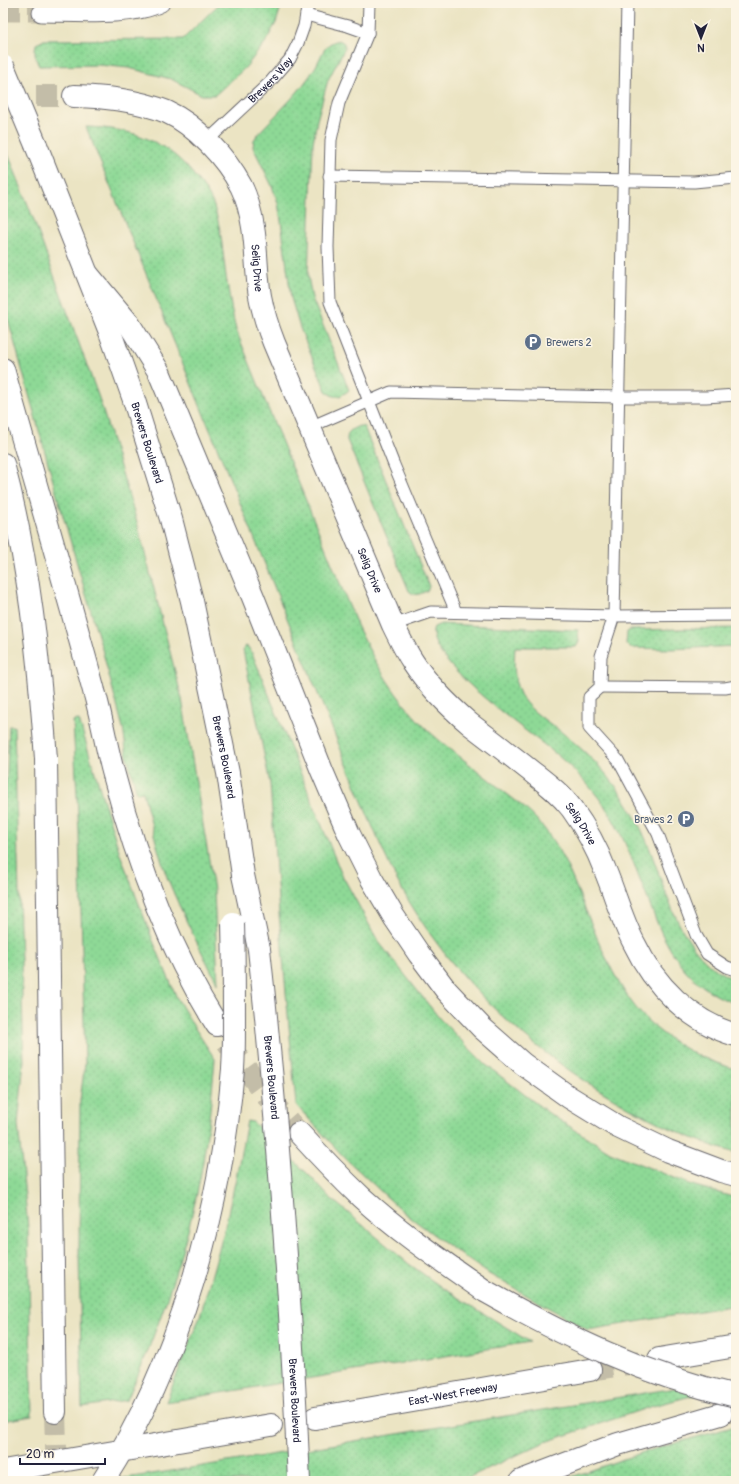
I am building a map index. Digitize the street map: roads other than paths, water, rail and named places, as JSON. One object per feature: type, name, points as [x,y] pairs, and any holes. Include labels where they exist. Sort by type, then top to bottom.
[{"type":"main road","name":"Brewers Boulevard","points":[[3,66],[89,276],[135,404],[171,519],[190,594],[228,773],[243,874],[259,950],[270,1052],[287,1253],[299,1481]]},
{"type":"main road","name":"Selig Drive","points":[[74,96],[119,99],[143,104],[168,112],[187,124],[207,141],[231,170],[241,187],[253,227],[260,296],[266,322],[393,625],[413,662],[444,701],[554,790],[571,809],[595,848],[605,869],[633,942],[655,979],[680,1005],[698,1018],[736,1036]]},
{"type":"main road","points":[[89,276],[129,324],[159,372],[253,597],[322,771],[349,834],[394,917],[419,954],[446,990],[482,1028],[523,1064],[569,1097],[618,1127],[661,1147],[736,1175]]},
{"type":"main road","points":[[3,369],[95,693],[113,774],[135,845],[151,891],[168,932],[187,973],[217,1025]]},
{"type":"main road","points":[[3,464],[13,501],[31,607],[41,683],[46,759],[55,1412]]},
{"type":"main road","points":[[103,1481],[126,1443],[156,1379],[187,1297],[212,1209],[221,1164],[233,1067],[233,923],[243,874]]},
{"type":"main road","points":[[299,1133],[327,1165],[362,1197],[440,1260],[485,1291],[588,1346],[679,1381],[736,1396]]},
{"type":"main road","points":[[659,1359],[736,1346]]},
{"type":"main road","name":"East-West Freeway","points":[[314,1418],[590,1370]]},
{"type":"main road","points":[[522,1481],[618,1444],[721,1414]]},
{"type":"main road","points":[[3,1471],[271,1425]]},
{"type":"street","points":[[41,13],[99,13],[128,11],[154,6],[161,3]]},
{"type":"lane","name":"Brewers Way","points":[[207,141],[270,82],[290,59],[298,43],[308,3]]},
{"type":"lane","points":[[369,3],[368,33],[339,102],[331,140],[328,247],[330,302],[394,465],[456,612]]},
{"type":"lane","points":[[600,687],[601,656],[614,616],[627,3]]},
{"type":"lane","points":[[306,15],[368,33]]},
{"type":"lane","points":[[329,176],[694,182],[736,178]]},
{"type":"lane","points":[[310,427],[391,392],[619,397],[706,397],[736,395]]},
{"type":"lane","points":[[393,625],[431,612],[614,616],[736,615]]},
{"type":"lane","points":[[736,686],[725,688],[600,687],[589,697],[589,728],[618,760],[658,834],[696,935],[707,954],[727,967],[736,970]]},
{"type":"tunnel","points":[[3,13],[41,13]]},
{"type":"tunnel","points":[[3,96],[74,96]]},
{"type":"tunnel","points":[[227,1042],[263,1092],[299,1133]]},
{"type":"tunnel","points":[[590,1370],[640,1362]]},
{"type":"tunnel","points":[[721,1414],[736,1410]]},
{"type":"tunnel","points":[[55,1412],[57,1481]]},
{"type":"place","name":"Brewers 2","points":[[533,342]]},
{"type":"place","name":"Braves 2","points":[[686,819]]}]
